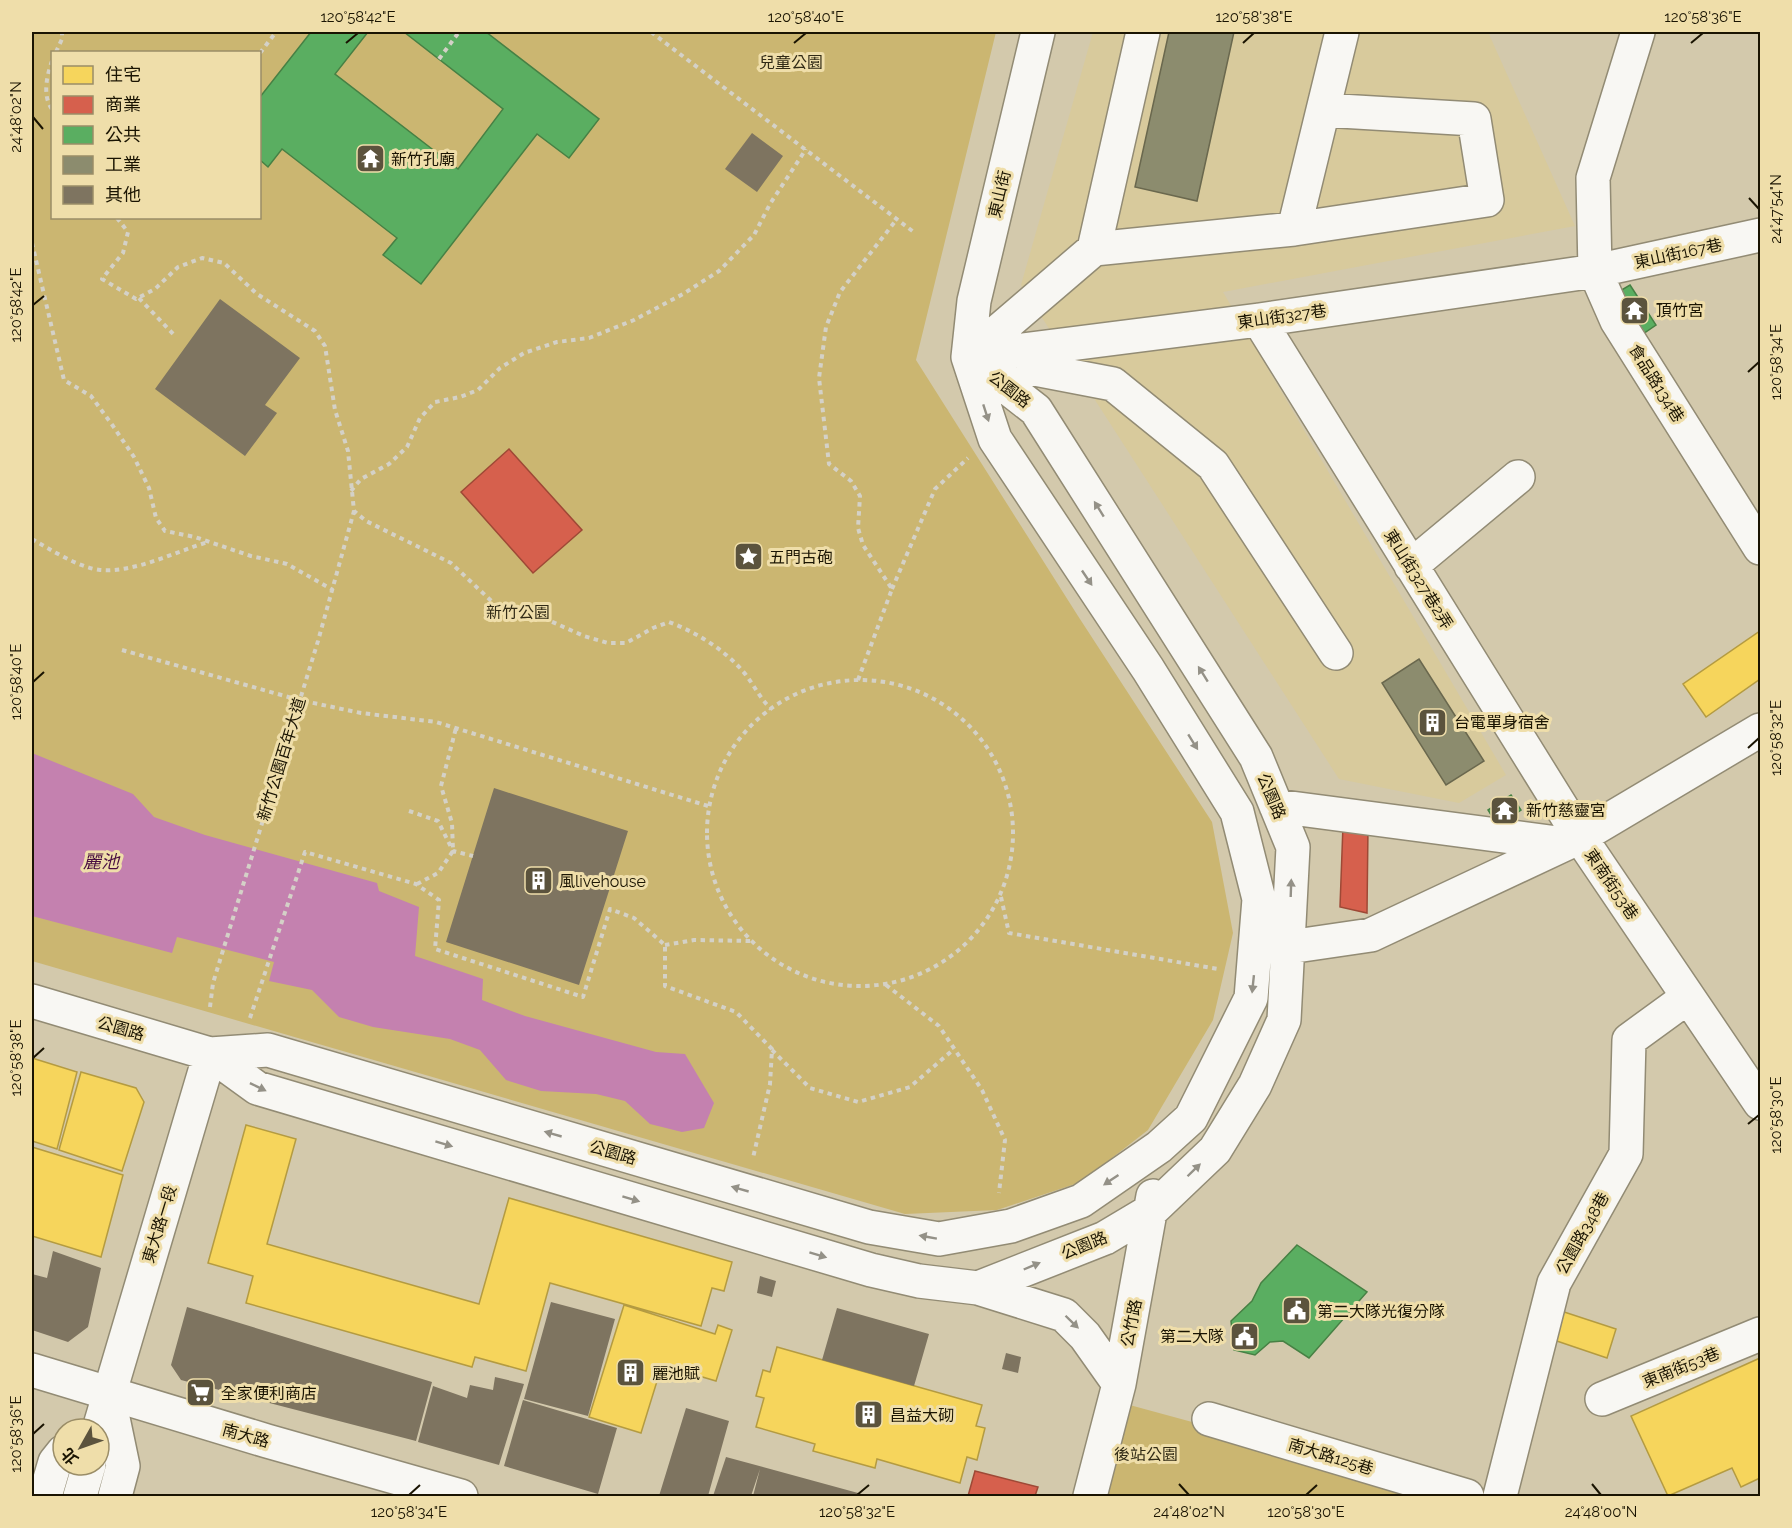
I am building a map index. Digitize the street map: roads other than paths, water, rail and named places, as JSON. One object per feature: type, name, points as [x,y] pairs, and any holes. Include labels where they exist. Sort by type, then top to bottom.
[{"type":"street","name":"東山街","points":[[968,357],[974,301],[1038,32]]},
{"type":"street","points":[[1094,249],[1143,32]]},
{"type":"street","points":[[1294,229],[1342,32]]},
{"type":"street","name":"食品路134巷","points":[[1638,32],[1593,178],[1595,271],[1617,321],[1761,548]]},
{"type":"street","points":[[968,357],[1094,249],[1294,229],[1487,200],[1474,119],[1323,110]]},
{"type":"street","name":"東山街167巷","points":[[1595,271],[1761,235]]},
{"type":"street","name":"東山街327巷","points":[[968,357],[1259,320],[1595,271]]},
{"type":"street","name":"東山街327巷2弄","points":[[1259,320],[1411,566],[1573,841]]},
{"type":"street","points":[[968,357],[1113,384],[1213,465],[1336,653]]},
{"type":"street","name":"公園路","points":[[32,1001],[210,1054],[257,1088],[871,1270],[919,1281],[978,1288],[1105,1238],[1152,1210],[1215,1150],[1256,1085],[1284,1020],[1293,847],[1256,757],[1036,410],[968,357]]},
{"type":"street","name":"公園路","points":[[210,1054],[268,1050],[869,1227],[939,1239],[1011,1226],[1081,1201],[1159,1147],[1191,1118],[1251,998],[1259,899],[1237,812],[1148,669],[994,440],[968,357]]},
{"type":"street","points":[[1411,566],[1518,477]]},
{"type":"street","name":"東南街53巷","points":[[1761,730],[1573,841],[1688,997],[1761,1103]]},
{"type":"street","points":[[1276,806],[1573,841]]},
{"type":"street","points":[[1256,947],[1289,946],[1371,935],[1573,841]]},
{"type":"street","name":"公園路348巷","points":[[1500,1497],[1554,1283],[1626,1154],[1629,1040],[1688,997]]},
{"type":"street","name":"東大路一段","points":[[102,1417],[210,1054]]},
{"type":"street","name":"公竹路","points":[[1090,1497],[1119,1384],[1152,1210],[1159,1147]]},
{"type":"street","points":[[978,1288],[1064,1315],[1086,1336],[1119,1384]]},
{"type":"street","name":"東南街53巷","points":[[1602,1399],[1761,1334]]},
{"type":"street","name":"南大路","points":[[32,1370],[461,1497]]},
{"type":"street","name":"東大路一段","points":[[90,1417],[108,1394]]},
{"type":"street","name":"東大路一段","points":[[108,1394],[123,1466],[115,1497]]},
{"type":"street","name":"南大路125巷","points":[[1209,1419],[1457,1495]]},
{"type":"street","points":[[45,1497],[51,1476]]},
{"type":"street","points":[[80,1497],[86,1477]]},
{"type":"water","name":"麗池","points":[[32,753],[133,794],[154,817],[205,835],[377,883],[379,891],[419,907],[415,956],[483,979],[482,1000],[525,1016],[656,1052],[685,1054],[714,1103],[704,1128],[682,1132],[650,1124],[625,1101],[596,1094],[541,1091],[506,1080],[480,1050],[450,1039],[373,1027],[339,1017],[312,990],[269,981],[274,962],[177,937],[172,953],[32,916]]},
{"type":"place","name":"新竹孔廟","points":[[370,159]]},
{"type":"place","name":"頂竹宮","points":[[1635,310]]},
{"type":"place","name":"五門古砲","points":[[748,557]]},
{"type":"place","name":"台電單身宿舍","points":[[1433,722]]},
{"type":"place","name":"新竹慈靈宮","points":[[1505,810]]},
{"type":"place","name":"風livehouse","points":[[538,881]]},
{"type":"place","name":"第二大隊光復分隊","points":[[1296,1311]]},
{"type":"place","name":"第二大隊","points":[[1245,1336]]},
{"type":"place","name":"麗池賦","points":[[631,1373]]},
{"type":"place","name":"全家便利商店","points":[[200,1393]]},
{"type":"place","name":"昌益大砌","points":[[869,1415]]},
{"type":"park label","name":"兒童公園","points":[[791,62]]},
{"type":"park label","name":"新竹公園","points":[[518,612]]},
{"type":"park label","name":"後站公園","points":[[1146,1454]]}]
